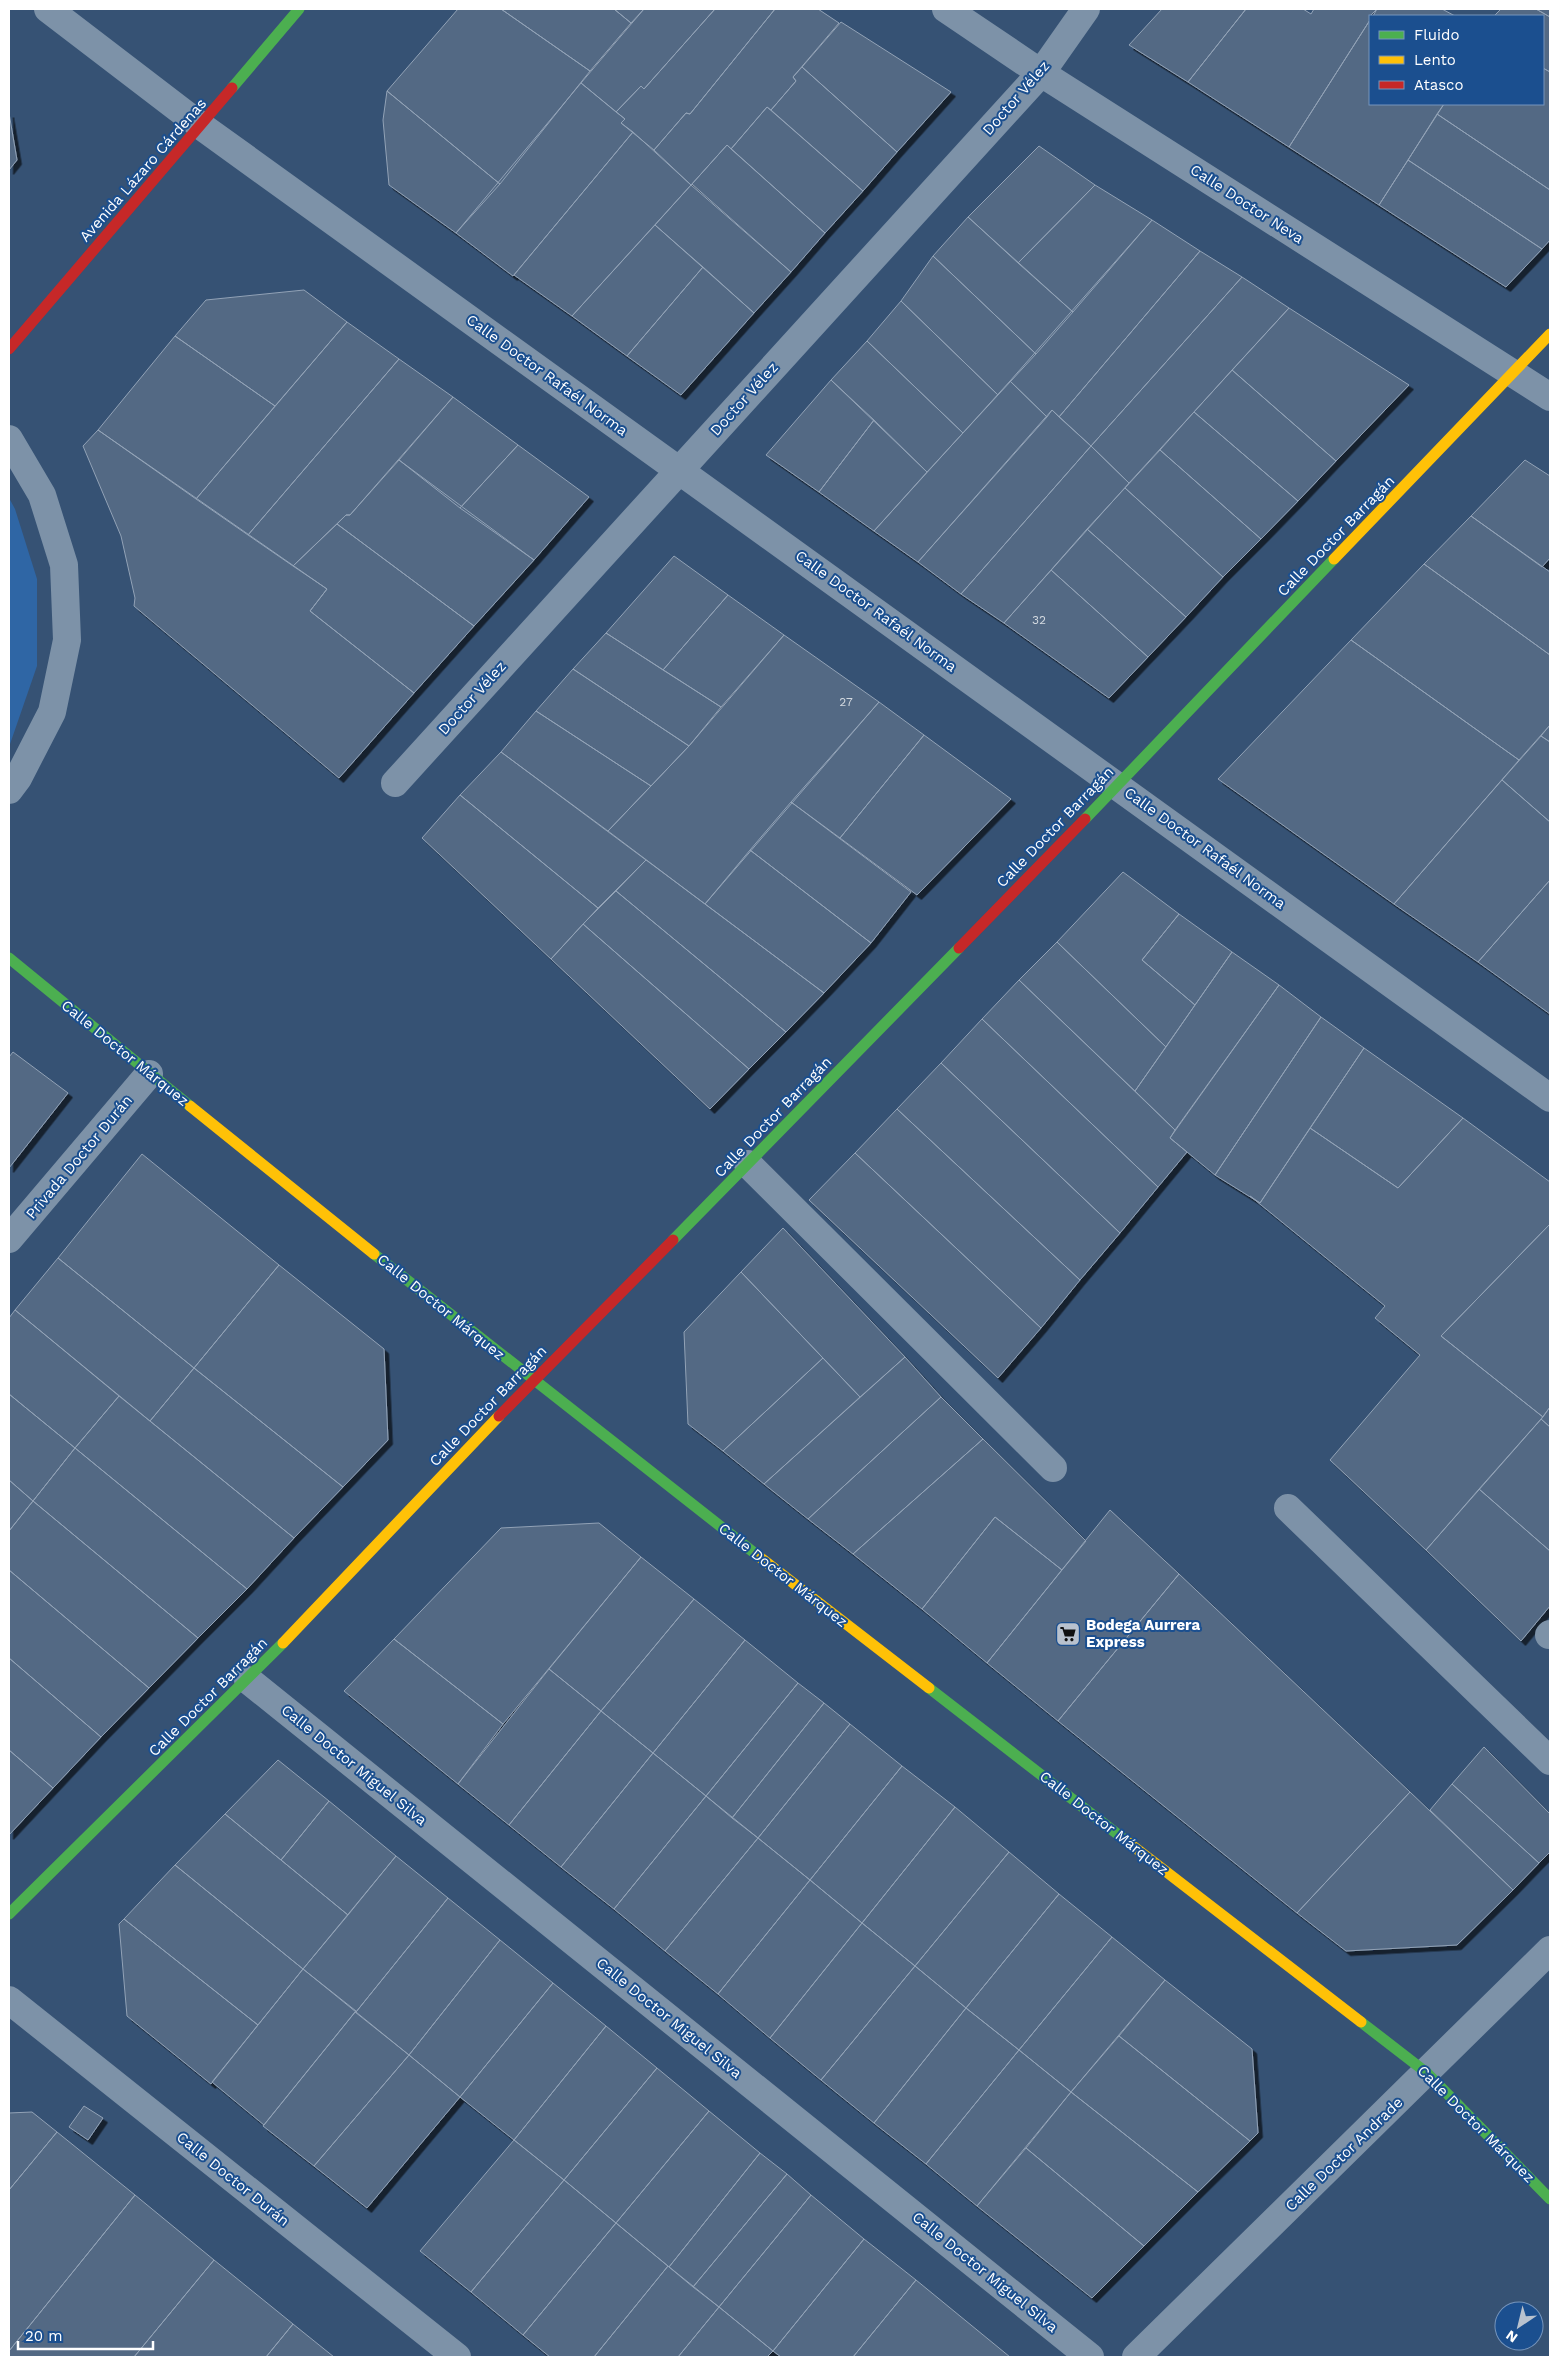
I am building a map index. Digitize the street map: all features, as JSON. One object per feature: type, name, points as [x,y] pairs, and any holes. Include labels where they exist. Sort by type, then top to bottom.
[{"type":"street","name":"Calle Doctor Rafaél Norma","points":[[48,9],[201,126],[1550,1098]]},
{"type":"street","name":"Avenida Lázaro Cárdenas","points":[[9,350],[299,9]]},
{"type":"street","name":"Calle Doctor Neva","points":[[946,9],[1512,374],[1550,396]]},
{"type":"street","name":"Doctor Vélez","points":[[395,782],[1041,72],[1086,9]]},
{"type":"street","name":"Calle Doctor Barragán","points":[[9,1914],[248,1680],[533,1381],[1118,785],[1550,334]]},
{"type":"street","points":[[9,439],[42,495],[64,565],[67,640],[52,712],[18,778],[9,790]]},
{"type":"street","name":"Calle Doctor Márquez","points":[[9,958],[149,1074],[533,1381],[1427,2073],[1550,2199]]},
{"type":"street","name":"Privada Doctor Durán","points":[[9,1239],[149,1074]]},
{"type":"street","points":[[748,1164],[1053,1468]]},
{"type":"street","points":[[1288,1508],[1550,1761]]},
{"type":"street","name":"Calle Doctor Miguel Silva","points":[[248,1680],[1090,2357]]},
{"type":"street","name":"Calle Doctor Andrade","points":[[1136,2357],[1550,1950]]},
{"type":"street","name":"Calle Doctor Durán","points":[[9,2000],[457,2357]]},
{"type":"shaded area","points":[[9,498],[15,509],[37,579],[37,666],[9,747]]},
{"type":"building","points":[[458,9],[501,9],[590,71],[500,184],[387,91]]},
{"type":"building","points":[[501,9],[614,9],[631,23],[590,71]]},
{"type":"building","points":[[614,9],[644,9],[631,23]]},
{"type":"building","points":[[644,9],[715,9],[644,89],[641,86],[616,112],[581,83]]},
{"type":"building","points":[[715,9],[775,9],[690,114],[686,113],[654,150],[621,123],[625,119],[616,112],[641,86],[644,89]]},
{"type":"building","points":[[775,9],[818,9],[839,23],[793,77],[796,81],[771,110],[767,107],[731,149],[727,145],[691,185],[654,150],[686,113],[690,114]]},
{"type":"building","points":[[1162,9],[1246,9],[1188,82],[1129,45]]},
{"type":"building","points":[[1246,9],[1303,9],[1311,14],[1314,9],[1377,9],[1369,15],[1369,22],[1289,147],[1188,82]]},
{"type":"building","points":[[1377,9],[1442,9],[1453,15],[1374,15]]},
{"type":"building","points":[[1501,9],[1536,9],[1550,17],[1550,72],[1544,69],[1544,15],[1495,15]]},
{"type":"building","points":[[1536,9],[1550,9],[1550,17]]},
{"type":"building","points":[[841,22],[951,92],[897,152],[802,67]]},
{"type":"building","points":[[1369,22],[1369,105],[1443,105],[1379,205],[1289,147]]},
{"type":"building","points":[[802,67],[897,152],[863,191],[771,110],[796,81],[793,77]]},
{"type":"building","points":[[1544,69],[1550,72],[1550,190],[1437,114],[1443,105],[1544,105]]},
{"type":"building","points":[[581,83],[625,119],[621,123],[633,132],[513,276],[456,233]]},
{"type":"building","points":[[387,91],[500,184],[456,233],[389,185],[383,120]]},
{"type":"building","points":[[767,107],[863,191],[825,233],[731,149]]},
{"type":"building","points":[[9,113],[17,160],[9,170]]},
{"type":"building","points":[[1437,114],[1550,190],[1550,240],[1542,249],[1408,160]]},
{"type":"building","points":[[633,132],[691,185],[572,316],[514,275]]},
{"type":"building","points":[[727,145],[825,233],[791,272],[692,184]]},
{"type":"building","points":[[1039,146],[1095,185],[1018,263],[968,217]]},
{"type":"building","points":[[1408,160],[1542,249],[1506,287],[1379,205]]},
{"type":"building","points":[[691,185],[791,272],[754,313],[655,225]]},
{"type":"building","points":[[1095,185],[1152,220],[1073,312],[1018,263]]},
{"type":"building","points":[[968,217],[1073,312],[1036,354],[933,256]]},
{"type":"building","points":[[1152,220],[1200,251],[1059,417],[1052,410],[1047,417],[1010,381]]},
{"type":"building","points":[[655,225],[703,267],[627,356],[572,316]]},
{"type":"building","points":[[1200,251],[1242,277],[1091,446],[1059,417]]},
{"type":"building","points":[[933,256],[1036,354],[998,395],[901,301]]},
{"type":"building","points":[[703,267],[754,313],[681,395],[627,356]]},
{"type":"building","points":[[1242,277],[1289,308],[1129,483],[1091,446]]},
{"type":"building","points":[[304,290],[347,322],[275,406],[175,336],[206,300]]},
{"type":"building","points":[[901,301],[998,395],[963,433],[867,341]]},
{"type":"building","points":[[1289,308],[1409,385],[1336,461],[1232,370]]},
{"type":"building","points":[[347,322],[399,359],[248,535],[196,499]]},
{"type":"building","points":[[175,336],[275,406],[196,499],[98,430]]},
{"type":"building","points":[[867,341],[963,433],[927,472],[831,380]]},
{"type":"building","points":[[399,359],[453,397],[350,515],[346,515],[293,566],[248,535]]},
{"type":"building","points":[[1232,370],[1336,461],[1298,501],[1194,412]]},
{"type":"building","points":[[831,380],[874,420],[819,492],[766,455]]},
{"type":"building","points":[[1010,381],[1047,417],[918,562],[874,531]]},
{"type":"building","points":[[453,397],[518,445],[460,508],[399,460]]},
{"type":"building","points":[[1052,410],[1091,446],[961,594],[918,562]]},
{"type":"building","points":[[1194,412],[1298,501],[1261,539],[1160,450]]},
{"type":"building","points":[[874,420],[927,472],[874,531],[819,492]]},
{"type":"building","points":[[98,430],[327,589],[310,611],[414,693],[339,778],[134,606],[135,598],[121,536],[83,446]]},
{"type":"building","points":[[518,445],[589,497],[534,560],[460,508]]},
{"type":"building","points":[[1091,446],[1129,483],[1004,623],[961,594]]},
{"type":"building","points":[[1160,450],[1261,539],[1223,577],[1125,488]]},
{"type":"building","points":[[399,460],[534,560],[474,626],[337,524],[346,515],[350,515]]},
{"type":"building","points":[[1525,460],[1550,476],[1550,558],[1542,567],[1471,516]]},
{"type":"building","points":[[1125,488],[1223,577],[1186,617],[1087,529]]},
{"type":"building","points":[[1471,516],[1550,572],[1550,655],[1424,564]]},
{"type":"building","points":[[337,524],[474,626],[414,693],[310,611],[327,589],[293,566]]},
{"type":"building","points":[[1087,529],[1186,617],[1148,657],[1051,570]]},
{"type":"building","points":[[674,556],[728,595],[663,670],[606,633]]},
{"type":"building","points":[[1424,564],[1550,655],[1550,725],[1519,760],[1351,640]]},
{"type":"building","points":[[1051,570],[1148,657],[1109,698],[1004,623]]},
{"type":"building","points":[[728,595],[784,635],[721,707],[663,670]]},
{"type":"building","points":[[606,633],[721,707],[689,746],[573,669]]},
{"type":"building","points":[[784,635],[879,702],[705,904],[608,831],[689,746]]},
{"type":"building","points":[[1351,640],[1519,760],[1394,904],[1218,779]]},
{"type":"building","points":[[573,669],[689,746],[651,786],[536,711]]},
{"type":"building","points":[[879,702],[924,735],[840,838],[791,802]]},
{"type":"building","points":[[536,711],[651,786],[608,831],[501,752]]},
{"type":"building","points":[[1550,725],[1550,742],[1541,736]]},
{"type":"building","points":[[924,735],[1011,799],[917,895],[840,838]]},
{"type":"building","points":[[1541,736],[1550,742],[1550,822],[1502,780]]},
{"type":"building","points":[[501,752],[646,860],[598,908],[460,795]]},
{"type":"building","points":[[1502,780],[1550,822],[1550,880],[1478,962],[1394,904]]},
{"type":"building","points":[[460,795],[598,908],[551,959],[422,838]]},
{"type":"building","points":[[791,802],[911,892],[871,943],[750,850]]},
{"type":"building","points":[[750,850],[871,943],[824,993],[705,904]]},
{"type":"building","points":[[646,860],[824,993],[786,1032],[616,891]]},
{"type":"building","points":[[1123,872],[1179,914],[1142,960],[1195,1005],[1166,1047],[1057,942]]},
{"type":"building","points":[[1550,880],[1550,1014],[1478,962]]},
{"type":"building","points":[[616,891],[786,1032],[749,1069],[583,924]]},
{"type":"building","points":[[1179,914],[1232,952],[1195,1005],[1142,960]]},
{"type":"building","points":[[583,924],[749,1069],[710,1109],[551,959]]},
{"type":"building","points":[[1057,942],[1166,1047],[1135,1091],[1019,980]]},
{"type":"building","points":[[1232,952],[1279,985],[1175,1130],[1135,1091]]},
{"type":"building","points":[[1019,980],[1175,1130],[1170,1138],[1187,1152],[1158,1187],[982,1019]]},
{"type":"building","points":[[1279,985],[1321,1017],[1215,1175],[1170,1138]]},
{"type":"building","points":[[1321,1017],[1364,1048],[1260,1203],[1215,1175]]},
{"type":"building","points":[[982,1019],[1158,1187],[1120,1233],[941,1063]]},
{"type":"building","points":[[1364,1048],[1463,1118],[1398,1188],[1310,1128]]},
{"type":"building","points":[[13,1052],[68,1093],[9,1168],[9,1057]]},
{"type":"building","points":[[941,1063],[1120,1233],[1080,1280],[897,1109]]},
{"type":"building","points":[[897,1109],[1080,1280],[1041,1328],[855,1153]]},
{"type":"building","points":[[1463,1118],[1550,1182],[1550,1224],[1441,1336],[1543,1417],[1426,1550],[1330,1460],[1420,1355],[1375,1318],[1385,1306],[1250,1196],[1260,1203],[1310,1128],[1398,1188]]},
{"type":"building","points":[[855,1153],[1041,1328],[998,1378],[809,1200]]},
{"type":"building","points":[[142,1154],[279,1265],[194,1368],[58,1258]]},
{"type":"building","points":[[1550,1224],[1550,1407],[1543,1417],[1441,1336]]},
{"type":"building","points":[[783,1228],[905,1357],[860,1397],[741,1272]]},
{"type":"building","points":[[58,1258],[194,1368],[150,1421],[15,1310]]},
{"type":"building","points":[[279,1265],[384,1349],[388,1440],[343,1487],[194,1368]]},
{"type":"building","points":[[741,1272],[823,1358],[723,1451],[688,1424],[684,1332]]},
{"type":"building","points":[[15,1310],[119,1396],[75,1448],[9,1394],[9,1318]]},
{"type":"building","points":[[905,1357],[941,1397],[808,1519],[764,1484]]},
{"type":"building","points":[[823,1358],[860,1397],[764,1484],[723,1451]]},
{"type":"building","points":[[194,1368],[343,1487],[294,1538],[150,1421]]},
{"type":"building","points":[[9,1394],[75,1448],[33,1501],[9,1480]]},
{"type":"building","points":[[119,1396],[294,1538],[247,1589],[75,1448]]},
{"type":"building","points":[[941,1397],[983,1439],[853,1554],[808,1519]]},
{"type":"building","points":[[1550,1407],[1550,1427],[1541,1419]]},
{"type":"building","points":[[1541,1419],[1550,1427],[1550,1551],[1479,1489]]},
{"type":"building","points":[[983,1439],[1086,1541],[1062,1570],[995,1517],[922,1609],[853,1554]]},
{"type":"building","points":[[75,1448],[247,1589],[198,1638],[33,1501]]},
{"type":"building","points":[[9,1480],[33,1501],[9,1531]]},
{"type":"building","points":[[1479,1489],[1550,1551],[1550,1606],[1521,1641],[1426,1550]]},
{"type":"building","points":[[33,1501],[198,1638],[149,1688],[9,1570],[9,1531]]},
{"type":"building","points":[[1110,1510],[1179,1574],[1058,1721],[987,1663]]},
{"type":"building","points":[[995,1517],[1062,1570],[987,1663],[922,1609]]},
{"type":"building","points":[[599,1523],[641,1557],[503,1724],[394,1639],[501,1528]]},
{"type":"building","points":[[641,1557],[694,1599],[601,1711],[549,1669]]},
{"type":"building","points":[[9,1570],[149,1688],[101,1737],[9,1658]]},
{"type":"building","points":[[1179,1574],[1410,1792],[1297,1913],[1058,1721]]},
{"type":"building","points":[[694,1599],[745,1640],[653,1753],[601,1711]]},
{"type":"building","points":[[394,1639],[503,1724],[458,1784],[344,1691]]},
{"type":"building","points":[[745,1640],[798,1683],[706,1796],[653,1753]]},
{"type":"building","points":[[9,1658],[101,1737],[53,1788],[9,1750]]},
{"type":"building","points":[[549,1669],[601,1711],[509,1825],[458,1784]]},
{"type":"building","points":[[798,1683],[824,1703],[732,1818],[706,1796]]},
{"type":"building","points":[[824,1703],[850,1724],[758,1838],[732,1818]]},
{"type":"building","points":[[601,1711],[653,1753],[561,1867],[509,1825]]},
{"type":"building","points":[[850,1724],[902,1766],[810,1880],[758,1838]]},
{"type":"building","points":[[1484,1747],[1550,1814],[1550,1852],[1539,1863],[1452,1784]]},
{"type":"building","points":[[9,1750],[53,1788],[9,1835]]},
{"type":"building","points":[[653,1753],[706,1796],[614,1909],[561,1867]]},
{"type":"building","points":[[278,1760],[329,1801],[281,1860],[225,1814]]},
{"type":"building","points":[[902,1766],[955,1807],[862,1923],[810,1880]]},
{"type":"building","points":[[1452,1784],[1539,1863],[1513,1890],[1430,1810]]},
{"type":"building","points":[[1410,1792],[1513,1890],[1457,1945],[1346,1951],[1297,1913]]},
{"type":"building","points":[[706,1796],[758,1838],[665,1951],[614,1909]]},
{"type":"building","points":[[329,1801],[396,1856],[348,1915],[281,1860]]},
{"type":"building","points":[[955,1807],[1009,1852],[915,1966],[862,1923]]},
{"type":"building","points":[[225,1814],[348,1915],[303,1969],[175,1865]]},
{"type":"building","points":[[758,1838],[810,1880],[718,1994],[665,1951]]},
{"type":"building","points":[[1009,1852],[1059,1894],[966,2008],[915,1966]]},
{"type":"building","points":[[396,1856],[448,1898],[356,2012],[303,1969]]},
{"type":"building","points":[[175,1865],[303,1969],[258,2025],[124,1919]]},
{"type":"building","points":[[810,1880],[862,1923],[770,2038],[718,1994]]},
{"type":"building","points":[[1059,1894],[1112,1937],[1019,2050],[966,2008]]},
{"type":"building","points":[[448,1898],[500,1940],[409,2055],[356,2012]]},
{"type":"building","points":[[124,1919],[258,2025],[211,2084],[127,2016],[119,1924]]},
{"type":"building","points":[[862,1923],[915,1966],[821,2080],[770,2038]]},
{"type":"building","points":[[1112,1937],[1165,1980],[1071,2092],[1019,2050]]},
{"type":"building","points":[[500,1940],[553,1983],[460,2097],[409,2055]]},
{"type":"building","points":[[915,1966],[966,2008],[874,2123],[821,2080]]},
{"type":"building","points":[[303,1969],[356,2011],[264,2125],[212,2082]]},
{"type":"building","points":[[1165,1980],[1252,2049],[1258,2133],[1250,2141],[1119,2036]]},
{"type":"building","points":[[553,1983],[606,2026],[514,2140],[460,2097]]},
{"type":"building","points":[[966,2008],[1019,2050],[926,2164],[874,2123]]},
{"type":"building","points":[[355,2012],[409,2055],[314,2166],[263,2126]]},
{"type":"building","points":[[606,2026],[657,2068],[564,2180],[514,2140]]},
{"type":"building","points":[[1119,2036],[1250,2141],[1198,2192],[1071,2092]]},
{"type":"building","points":[[1019,2050],[1071,2092],[977,2206],[926,2164]]},
{"type":"building","points":[[409,2055],[460,2097],[367,2208],[314,2166]]},
{"type":"building","points":[[657,2068],[709,2111],[616,2223],[564,2180]]},
{"type":"building","points":[[1071,2092],[1198,2192],[1144,2246],[1026,2148]]},
{"type":"building","points":[[84,2106],[103,2118],[88,2140],[69,2127]]},
{"type":"building","points":[[709,2111],[760,2153],[669,2267],[616,2223]]},
{"type":"building","points":[[32,2112],[57,2132],[9,2190],[9,2113]]},
{"type":"building","points":[[57,2132],[135,2195],[9,2351],[9,2190]]},
{"type":"building","points":[[514,2140],[564,2180],[471,2292],[420,2251]]},
{"type":"building","points":[[1026,2148],[1144,2246],[1092,2298],[977,2206]]},
{"type":"building","points":[[760,2153],[787,2174],[693,2287],[669,2267]]},
{"type":"building","points":[[787,2174],[811,2195],[719,2307],[693,2287]]},
{"type":"building","points":[[564,2180],[616,2223],[523,2335],[471,2292]]},
{"type":"building","points":[[135,2195],[214,2260],[134,2357],[9,2357],[9,2351]]},
{"type":"building","points":[[811,2195],[864,2239],[773,2351],[719,2307]]},
{"type":"building","points":[[616,2223],[668,2266],[594,2357],[550,2357],[523,2335]]},
{"type":"building","points":[[864,2239],[916,2280],[853,2357],[781,2357],[773,2351]]},
{"type":"building","points":[[214,2260],[293,2324],[266,2357],[134,2357]]},
{"type":"building","points":[[668,2266],[719,2307],[678,2357],[594,2357]]},
{"type":"building","points":[[916,2280],[1010,2357],[853,2357]]},
{"type":"building","points":[[719,2307],[773,2351],[767,2357],[678,2357]]},
{"type":"building","points":[[293,2324],[334,2357],[266,2357]]},
{"type":"traffic: fast","points":[[232,88],[299,9]]},
{"type":"traffic: fast","points":[[1085,819],[1334,559]]},
{"type":"traffic: fast","points":[[673,1240],[959,948]]},
{"type":"traffic: fast","points":[[9,958],[190,1106]]},
{"type":"traffic: fast","points":[[374,1254],[757,1555]]},
{"type":"traffic: fast","points":[[9,1914],[283,1643]]},
{"type":"traffic: fast","points":[[929,1688],[1129,1843]]},
{"type":"traffic: fast","points":[[1361,2022],[1427,2073],[1550,2199]]},
{"type":"traffic: slow","points":[[1334,559],[1550,334]]},
{"type":"traffic: slow","points":[[190,1106],[374,1254]]},
{"type":"traffic: slow","points":[[283,1643],[499,1416]]},
{"type":"traffic: slow","points":[[757,1555],[929,1688]]},
{"type":"traffic: slow","points":[[1129,1843],[1361,2022]]},
{"type":"traffic: jam","points":[[9,349],[232,88]]},
{"type":"traffic: jam","points":[[959,948],[1085,819]]},
{"type":"traffic: jam","points":[[499,1416],[673,1240]]},
{"type":"place","name":"Bodega Aurrera Express","points":[[1068,1634]]}]
